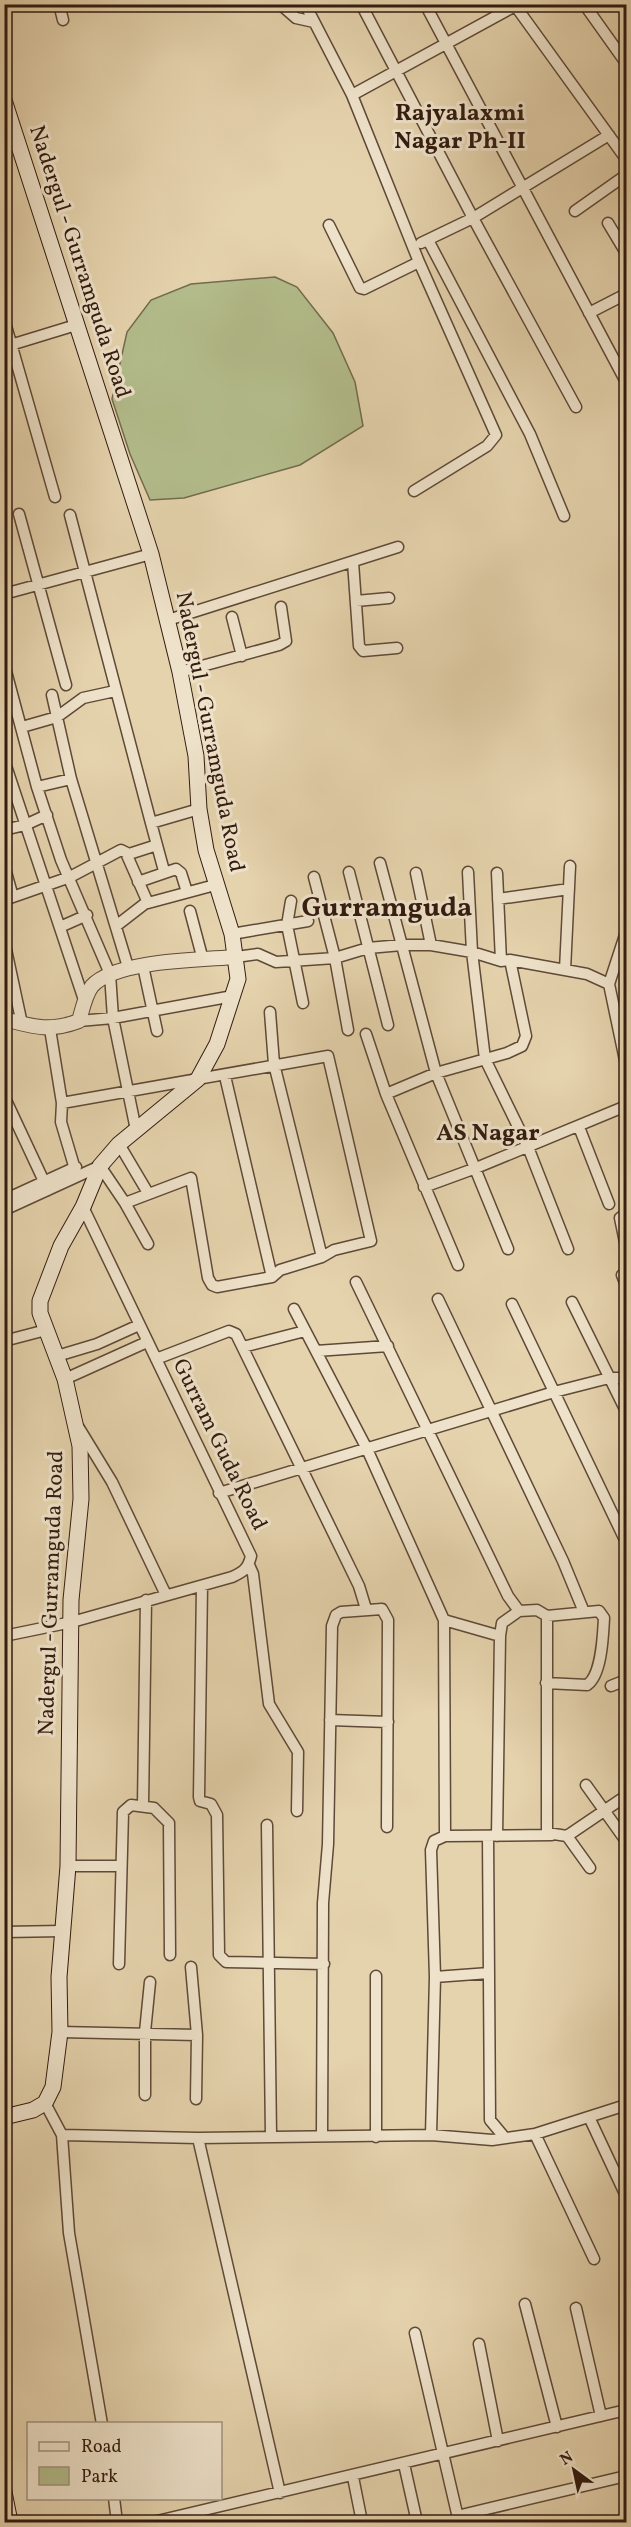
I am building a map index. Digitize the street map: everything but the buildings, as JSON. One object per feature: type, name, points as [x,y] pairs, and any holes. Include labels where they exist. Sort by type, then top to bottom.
[{"type":"main road","name":"Nadergul - Gurramguda Road","points":[[4,100],[151,554],[180,672],[196,756],[199,809],[215,885],[232,934],[238,978],[217,1044],[198,1079],[119,1144],[100,1166],[83,1207],[43,1286],[40,1313],[65,1380],[80,1446],[81,1499],[72,1576],[68,1866],[59,1977],[60,2032],[53,2087],[45,2103]]},
{"type":"main road","points":[[4,2117],[33,2110],[45,2103]]},
{"type":"main road","points":[[4,2492],[10,2523]]},
{"type":"street","points":[[59,4],[63,20]]},
{"type":"street","points":[[280,4],[296,18],[314,22]]},
{"type":"street","points":[[305,4],[352,95],[419,262],[496,435],[487,446],[414,491]]},
{"type":"street","points":[[361,4],[472,218],[576,407]]},
{"type":"street","points":[[424,4],[627,382]]},
{"type":"street","points":[[352,95],[514,5],[627,159]]},
{"type":"street","points":[[586,5],[626,63]]},
{"type":"street","points":[[413,247],[472,218],[609,135]]},
{"type":"street","points":[[575,211],[627,176]]},
{"type":"street","points":[[608,223],[627,253]]},
{"type":"street","points":[[329,225],[360,288],[364,289],[419,262]]},
{"type":"street","points":[[428,240],[530,434],[564,516]]},
{"type":"street","points":[[589,313],[627,294]]},
{"type":"street","points":[[4,319],[8,346],[54,496]]},
{"type":"street","points":[[8,346],[76,325]]},
{"type":"street","points":[[19,514],[66,685]]},
{"type":"street","points":[[70,515],[164,871]]},
{"type":"street","points":[[168,620],[398,547]]},
{"type":"street","points":[[4,594],[151,554]]},
{"type":"street","points":[[352,562],[360,646],[363,651],[397,648]]},
{"type":"street","points":[[356,601],[389,598]]},
{"type":"street","points":[[180,672],[272,648],[286,641],[281,608]]},
{"type":"street","points":[[232,617],[242,656]]},
{"type":"street","points":[[4,664],[37,787],[61,860],[87,915],[110,974],[113,1018],[136,1130]]},
{"type":"street","points":[[22,727],[57,717],[83,698],[115,691]]},
{"type":"street","points":[[52,695],[71,779],[128,967]]},
{"type":"street","points":[[4,759],[85,1003]]},
{"type":"street","points":[[37,787],[71,779]]},
{"type":"street","points":[[151,823],[199,809]]},
{"type":"street","points":[[4,830],[25,825],[47,815]]},
{"type":"street","points":[[126,853],[157,845]]},
{"type":"street","points":[[4,865],[9,899],[69,877],[121,850],[126,853],[147,902],[152,904],[215,885]]},
{"type":"street","points":[[381,863],[436,1073],[508,1249]]},
{"type":"street","points":[[565,970],[570,866]]},
{"type":"street","points":[[138,882],[164,871],[176,870],[181,873],[187,892]]},
{"type":"street","points":[[349,872],[388,1024]]},
{"type":"street","points":[[468,872],[472,952],[484,1059],[528,1147],[568,1249]]},
{"type":"street","points":[[416,873],[431,945]]},
{"type":"street","points":[[386,1094],[436,1073],[507,1053],[522,1046],[526,1036],[506,961],[497,873]]},
{"type":"street","points":[[314,877],[335,958],[348,1030]]},
{"type":"street","points":[[498,899],[569,889]]},
{"type":"street","points":[[291,901],[287,925],[303,1003]]},
{"type":"street","points":[[116,926],[147,902]]},
{"type":"street","points":[[190,911],[203,960]]},
{"type":"street","points":[[60,927],[87,915]]},
{"type":"street","points":[[232,934],[308,921]]},
{"type":"street","points":[[627,932],[609,984],[627,1065]]},
{"type":"street","points":[[4,940],[22,1024]]},
{"type":"street","points":[[79,1021],[92,987],[110,974],[128,967],[258,954],[276,962],[335,958],[368,948],[431,945],[506,961],[587,974],[609,984]]},
{"type":"street","points":[[143,966],[157,1031]]},
{"type":"street","points":[[4,1019],[50,1029],[79,1021],[113,1018],[233,996]]},
{"type":"street","points":[[270,1012],[274,1064],[322,1257]]},
{"type":"street","points":[[50,1029],[62,1103],[61,1122],[77,1172]]},
{"type":"street","points":[[366,1034],[386,1094],[458,1265]]},
{"type":"street","points":[[62,1103],[328,1056],[371,1240],[350,1244],[322,1257],[280,1270],[272,1277],[230,1286],[212,1286],[208,1278],[191,1178],[125,1203]]},
{"type":"street","points":[[225,1076],[272,1277]]},
{"type":"street","points":[[4,1096],[46,1186]]},
{"type":"street","points":[[424,1187],[627,1106]]},
{"type":"street","points":[[579,1126],[609,1204]]},
{"type":"street","points":[[119,1144],[148,1193]]},
{"type":"street","points":[[4,1210],[46,1186],[77,1172],[100,1166],[125,1203],[148,1244]]},
{"type":"street","points":[[4,1200],[46,1186]]},
{"type":"street","name":"Gurram Guda Road","points":[[4,1636],[72,1622],[232,1577],[249,1565],[251,1556],[83,1207]]},
{"type":"street","points":[[627,1214],[620,1218],[619,1223],[627,1247]]},
{"type":"street","points":[[356,1282],[429,1429],[479,1539],[508,1596],[519,1611]]},
{"type":"street","points":[[438,1299],[563,1561],[584,1612]]},
{"type":"street","points":[[572,1302],[627,1412]]},
{"type":"street","points":[[513,1304],[627,1542]]},
{"type":"street","points":[[294,1309],[367,1449],[444,1620],[445,1836]]},
{"type":"street","points":[[57,1356],[97,1344],[139,1325]]},
{"type":"street","points":[[4,1341],[46,1330]]},
{"type":"street","points":[[156,1359],[229,1331],[236,1334],[359,1586],[366,1609]]},
{"type":"street","points":[[243,1347],[305,1331]]},
{"type":"street","points":[[65,1380],[147,1342]]},
{"type":"street","points":[[316,1351],[388,1346]]},
{"type":"street","points":[[219,1493],[554,1392],[609,1378],[627,1378]]},
{"type":"street","points":[[73,1419],[112,1482],[166,1595]]},
{"type":"street","points":[[249,1565],[253,1574],[268,1704],[298,1752],[297,1811]]},
{"type":"street","points":[[202,1586],[199,1797],[200,1801],[210,1804],[217,1815],[218,1950],[226,1962],[324,1964]]},
{"type":"street","points":[[143,1805],[146,1600]]},
{"type":"street","points":[[322,2136],[323,1903],[328,1844],[334,1620],[341,1612],[382,1609],[388,1620],[387,1827]]},
{"type":"street","points":[[505,2139],[490,2120],[489,1973],[502,1623],[519,1611],[537,1610],[547,1616],[599,1611],[604,1618],[603,1644],[594,1679],[587,1685],[546,1683]]},
{"type":"street","points":[[547,1616],[549,1644],[546,1683],[546,1831],[552,1835]]},
{"type":"street","points":[[444,1620],[500,1636]]},
{"type":"street","points":[[611,1686],[624,1681],[627,1693]]},
{"type":"street","points":[[330,1720],[388,1722]]},
{"type":"street","points":[[586,1785],[626,1841]]},
{"type":"street","points":[[431,2135],[435,1977],[432,1850],[434,1841],[445,1836],[567,1836],[627,1796]]},
{"type":"street","points":[[119,1964],[123,1812],[131,1805],[143,1805],[160,1812],[170,1830],[170,1955]]},
{"type":"street","points":[[267,1825],[271,2136]]},
{"type":"street","points":[[567,1836],[590,1868]]},
{"type":"street","points":[[68,1866],[121,1866]]},
{"type":"street","points":[[4,1932],[62,1931]]},
{"type":"street","points":[[191,1967],[197,2035],[196,2099]]},
{"type":"street","points":[[435,1977],[489,1973]]},
{"type":"street","points":[[376,1976],[376,2137]]},
{"type":"street","points":[[145,2095],[150,1982]]},
{"type":"street","points":[[60,2032],[146,2032],[197,2035]]},
{"type":"street","points":[[45,2103],[62,2135],[69,2233],[102,2422]]},
{"type":"street","points":[[62,2135],[198,2138],[431,2135],[492,2140],[535,2134],[627,2104]]},
{"type":"street","points":[[589,2117],[627,2196]]},
{"type":"street","points":[[535,2134],[594,2259]]},
{"type":"street","points":[[198,2138],[280,2493]]},
{"type":"street","points":[[525,2304],[557,2427]]},
{"type":"street","points":[[576,2308],[601,2416]]},
{"type":"street","points":[[415,2333],[458,2519],[627,2476]]},
{"type":"street","points":[[479,2344],[498,2441]]},
{"type":"street","points":[[153,2523],[627,2410]]},
{"type":"street","points":[[404,2464],[417,2523]]},
{"type":"street","points":[[353,2476],[362,2523]]},
{"type":"street","points":[[114,2500],[117,2523]]},
{"type":"green space","points":[[275,277],[297,287],[333,333],[355,382],[363,426],[300,465],[184,498],[150,500],[130,454],[112,399],[127,332],[151,300],[191,284]]},
{"type":"district","name":"Rajyalaxmi Nagar Ph-II","points":[[460,128]]},
{"type":"district","name":"Gurramguda","points":[[387,908]]},
{"type":"district","name":"AS Nagar","points":[[488,1134]]}]
